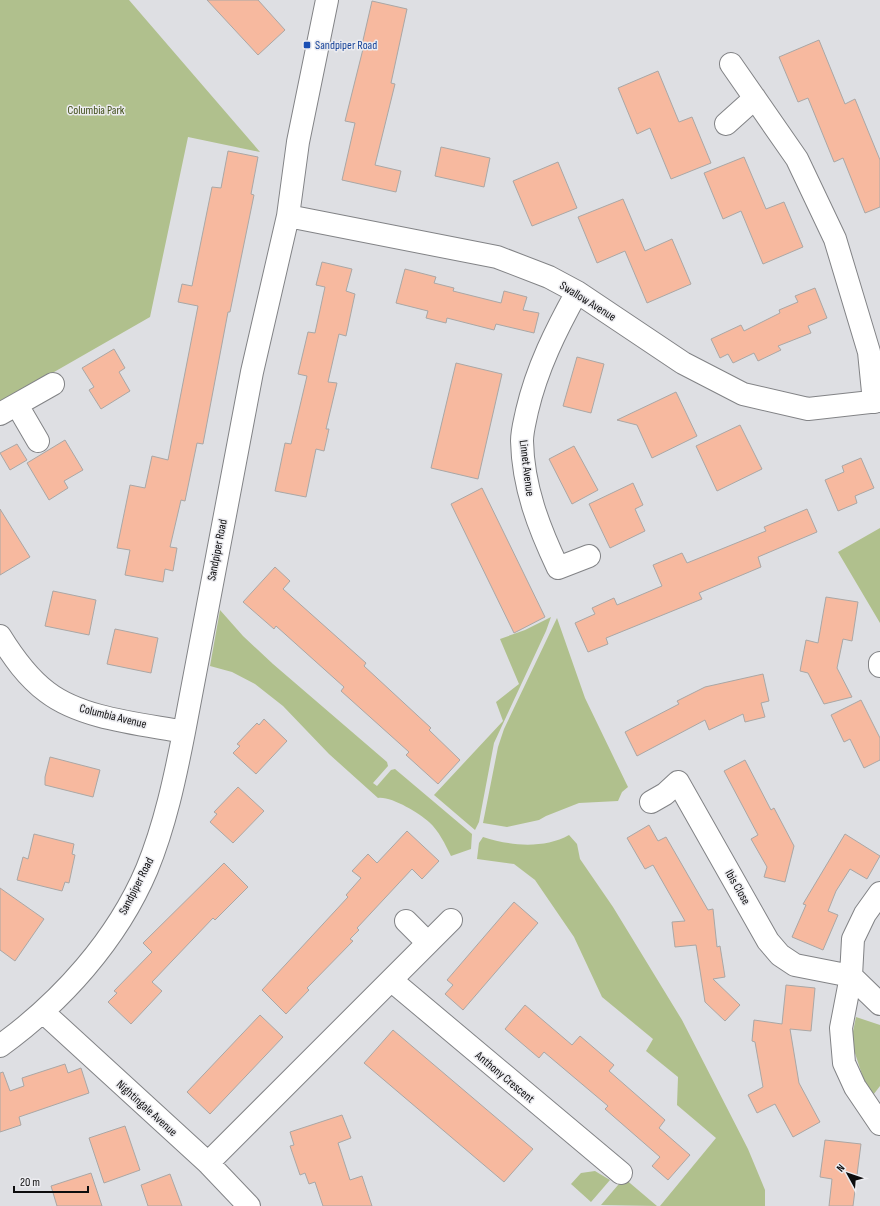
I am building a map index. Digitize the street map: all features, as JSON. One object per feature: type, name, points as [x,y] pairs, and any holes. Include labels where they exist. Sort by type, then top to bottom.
[{"type":"street","name":"Sandpiper Road","points":[[0,1046],[43,1012],[93,958],[123,915],[147,869],[161,830],[175,776],[184,732],[252,372],[288,216],[298,142],[327,0]]},
{"type":"street","name":"Swallow Avenue","points":[[288,216],[497,257],[548,277],[577,292],[683,363],[743,394],[808,409],[877,401],[869,352],[835,239],[797,159],[731,64]]},
{"type":"street","points":[[726,124],[755,98]]},
{"type":"street","name":"Linnet Avenue","points":[[577,292],[544,356],[531,392],[522,440],[524,470],[531,500],[539,528],[558,568],[589,556]]},
{"type":"street","points":[[38,441],[8,409],[53,384]]},
{"type":"street","name":"Columbia Avenue","points":[[0,636],[12,657],[33,680],[48,693],[71,706],[104,717],[184,732]]},
{"type":"street","name":"Ibis Close","points":[[651,802],[665,794],[678,782],[768,941],[780,955],[795,965],[851,976]]},
{"type":"street","points":[[880,893],[865,914],[853,939],[851,976],[841,1028],[844,1063],[855,1087],[880,1124]]},
{"type":"street","points":[[208,1163],[451,920]]},
{"type":"street","points":[[406,921],[428,943]]},
{"type":"street","points":[[851,976],[880,1004]]},
{"type":"street","name":"Anthony Crescent","points":[[391,980],[620,1173]]},
{"type":"street","name":"Nightingale Avenue","points":[[43,1012],[208,1163],[249,1206]]},
{"type":"green space","name":"Columbia Park","points":[[0,0],[129,0],[260,152],[188,137],[150,317],[0,403]]},
{"type":"green space","points":[[880,528],[880,623],[838,552]]},
{"type":"green space","points":[[220,610],[243,636],[273,664],[387,762],[388,766],[373,783],[377,786],[391,770],[395,769],[472,834],[471,849],[451,856],[439,834],[429,822],[419,814],[397,802],[384,798],[378,798],[329,754],[283,706],[255,684],[232,672],[210,666]]},
{"type":"green space","points":[[551,617],[546,631],[494,743],[479,822],[475,830],[434,795],[503,721],[496,702],[519,684],[500,639],[525,630]]},
{"type":"green space","points":[[557,618],[585,698],[628,787],[622,792],[618,801],[579,803],[539,820],[507,827],[483,823],[498,747],[504,729]]},
{"type":"green space","points":[[569,835],[577,844],[580,859],[613,907],[682,1020],[748,1149],[765,1190],[765,1206],[660,1206],[716,1138],[677,1105],[678,1077],[646,1051],[653,1039],[602,997],[574,937],[535,880],[514,864],[477,859],[479,843],[483,837],[527,845],[549,842]]},
{"type":"green space","points":[[856,1017],[880,1025],[880,1086],[870,1099],[851,1041]]},
{"type":"green space","points":[[595,1171],[610,1180],[591,1202],[571,1184],[581,1173]]},
{"type":"green space","points":[[624,1178],[657,1206],[601,1205]]},
{"type":"building","points":[[207,0],[258,0],[285,30],[258,55]]},
{"type":"building","points":[[372,1],[407,9],[391,83],[395,84],[375,165],[401,171],[396,192],[342,180],[355,123],[345,121],[363,49],[361,49]]},
{"type":"building","points":[[819,40],[845,104],[855,99],[880,160],[880,207],[865,213],[843,158],[834,162],[808,98],[798,102],[779,57]]},
{"type":"building","points":[[658,71],[679,122],[692,117],[711,163],[671,179],[650,128],[637,134],[618,88]]},
{"type":"building","points":[[441,147],[490,158],[484,187],[435,176]]},
{"type":"building","points":[[228,151],[258,157],[251,194],[254,195],[230,312],[228,312],[203,444],[197,443],[185,501],[181,500],[170,547],[177,548],[173,571],[165,569],[163,582],[125,575],[130,550],[117,548],[130,485],[145,488],[152,456],[168,460],[198,306],[178,302],[182,284],[192,286],[212,187],[221,188]]},
{"type":"building","points":[[744,157],[766,209],[784,202],[803,247],[763,264],[741,211],[723,219],[704,173]]},
{"type":"building","points":[[558,162],[577,208],[532,226],[513,181]]},
{"type":"building","points":[[623,199],[645,251],[672,239],[691,284],[647,303],[625,251],[597,263],[578,217]]},
{"type":"building","points":[[322,262],[352,269],[346,291],[355,294],[346,336],[339,334],[328,382],[337,383],[326,429],[329,429],[324,451],[316,449],[306,497],[275,491],[285,443],[291,444],[307,376],[298,374],[308,332],[315,333],[325,287],[316,285]]},
{"type":"building","points":[[405,269],[436,277],[434,283],[454,288],[453,291],[501,303],[504,291],[527,297],[523,310],[539,313],[534,333],[496,324],[494,330],[447,318],[446,323],[426,318],[428,311],[396,303]]},
{"type":"building","points":[[815,288],[827,318],[808,326],[811,333],[778,346],[781,350],[758,361],[754,353],[733,363],[728,354],[720,358],[711,339],[741,325],[744,331],[780,313],[779,310],[798,302],[795,296]]},
{"type":"building","points":[[114,349],[125,368],[119,372],[130,391],[101,409],[89,390],[94,387],[82,368]]},
{"type":"building","points":[[577,357],[604,364],[591,413],[563,406]]},
{"type":"building","points":[[456,363],[502,374],[478,479],[431,468]]},
{"type":"building","points":[[676,392],[697,436],[652,458],[637,425],[617,420]]},
{"type":"building","points":[[740,425],[762,469],[717,491],[696,446]]},
{"type":"building","points":[[65,440],[83,470],[64,481],[68,488],[49,500],[27,463]]},
{"type":"building","points":[[17,444],[27,460],[10,470],[0,453]]},
{"type":"building","points":[[574,446],[598,490],[572,504],[549,459]]},
{"type":"building","points":[[861,458],[874,488],[855,496],[857,503],[838,511],[825,480],[844,472],[842,466]]},
{"type":"building","points":[[633,483],[643,505],[635,509],[645,531],[610,548],[589,504]]},
{"type":"building","points":[[482,488],[545,617],[514,633],[451,504]]},
{"type":"building","points":[[0,509],[30,557],[0,575]]},
{"type":"building","points":[[807,509],[817,532],[758,557],[761,567],[699,593],[702,599],[606,638],[608,644],[588,652],[575,623],[595,614],[592,608],[614,598],[617,605],[662,586],[653,565],[682,553],[687,563],[766,531],[764,527]]},
{"type":"building","points":[[275,567],[290,581],[283,589],[366,663],[364,666],[431,728],[429,730],[460,760],[438,784],[406,755],[409,752],[341,691],[344,687],[276,626],[274,629],[243,602]]},
{"type":"building","points":[[53,591],[96,600],[89,635],[45,626]]},
{"type":"building","points":[[826,597],[858,602],[852,641],[843,639],[837,668],[852,697],[824,704],[808,673],[800,671],[806,640],[818,643]]},
{"type":"building","points":[[115,629],[158,638],[151,673],[107,664]]},
{"type":"building","points":[[763,674],[769,701],[761,703],[765,717],[745,722],[743,714],[709,730],[705,720],[637,756],[625,732],[679,704],[677,701],[705,687]]},
{"type":"building","points":[[861,700],[880,738],[880,760],[864,768],[850,739],[844,742],[831,715]]},
{"type":"building","points":[[264,719],[287,741],[256,774],[233,753],[240,746],[237,744],[257,723],[259,725]]},
{"type":"building","points":[[50,757],[100,770],[93,797],[45,785],[45,777]]},
{"type":"building","points":[[745,760],[771,810],[774,808],[794,846],[785,882],[764,877],[767,867],[751,839],[758,835],[724,771]]},
{"type":"building","points":[[238,787],[264,811],[233,843],[210,822],[217,814],[214,812]]},
{"type":"building","points":[[649,825],[658,841],[666,837],[708,910],[713,909],[717,947],[720,946],[725,977],[713,979],[740,1005],[725,1021],[705,1002],[696,945],[675,947],[672,922],[685,921],[653,865],[645,869],[627,838]]},
{"type":"building","points":[[407,831],[439,861],[422,879],[412,869],[357,928],[359,930],[350,939],[353,941],[307,988],[309,990],[286,1014],[262,990],[348,897],[346,895],[361,878],[352,871],[368,854],[377,863]]},
{"type":"building","points":[[34,834],[74,844],[72,854],[75,855],[69,883],[65,882],[62,891],[17,880],[23,857],[28,859]]},
{"type":"building","points":[[845,834],[880,856],[867,879],[850,869],[836,891],[828,911],[838,915],[823,950],[792,937],[806,905],[803,904]]},
{"type":"building","points":[[224,863],[248,887],[215,920],[213,918],[152,982],[162,991],[131,1024],[108,1002],[117,993],[114,991],[152,952],[143,943]]},
{"type":"building","points":[[0,888],[44,919],[15,961],[0,950]]},
{"type":"building","points":[[514,902],[538,923],[463,1010],[445,994],[453,985],[447,980]]},
{"type":"building","points":[[786,985],[815,988],[811,1031],[790,1029],[799,1083],[820,1122],[793,1137],[775,1104],[757,1113],[748,1095],[763,1087],[755,1042],[752,1041],[754,1020],[782,1024]]},
{"type":"building","points":[[525,1005],[572,1045],[580,1036],[614,1065],[609,1071],[665,1120],[659,1128],[690,1155],[668,1180],[652,1166],[660,1157],[605,1109],[608,1106],[544,1052],[539,1058],[505,1029]]},
{"type":"building","points":[[260,1015],[283,1037],[210,1114],[187,1092]]},
{"type":"building","points":[[393,1030],[533,1149],[504,1182],[364,1063]]},
{"type":"building","points":[[65,1064],[68,1073],[81,1068],[89,1093],[19,1117],[21,1125],[0,1132],[0,1073],[3,1072],[10,1091],[24,1086],[22,1078]]},
{"type":"building","points":[[342,1115],[351,1138],[338,1143],[350,1180],[362,1176],[372,1206],[323,1206],[315,1182],[309,1184],[305,1173],[300,1175],[290,1146],[294,1145],[290,1132]]},
{"type":"building","points":[[125,1126],[140,1170],[104,1183],[89,1138]]},
{"type":"building","points":[[825,1140],[861,1144],[853,1206],[829,1206],[832,1179],[820,1177]]},
{"type":"building","points":[[91,1173],[102,1206],[57,1206],[51,1186]]},
{"type":"building","points":[[170,1174],[182,1206],[148,1206],[141,1185]]},
{"type":"place","name":"Sandpiper Road","points":[[307,45]]}]
